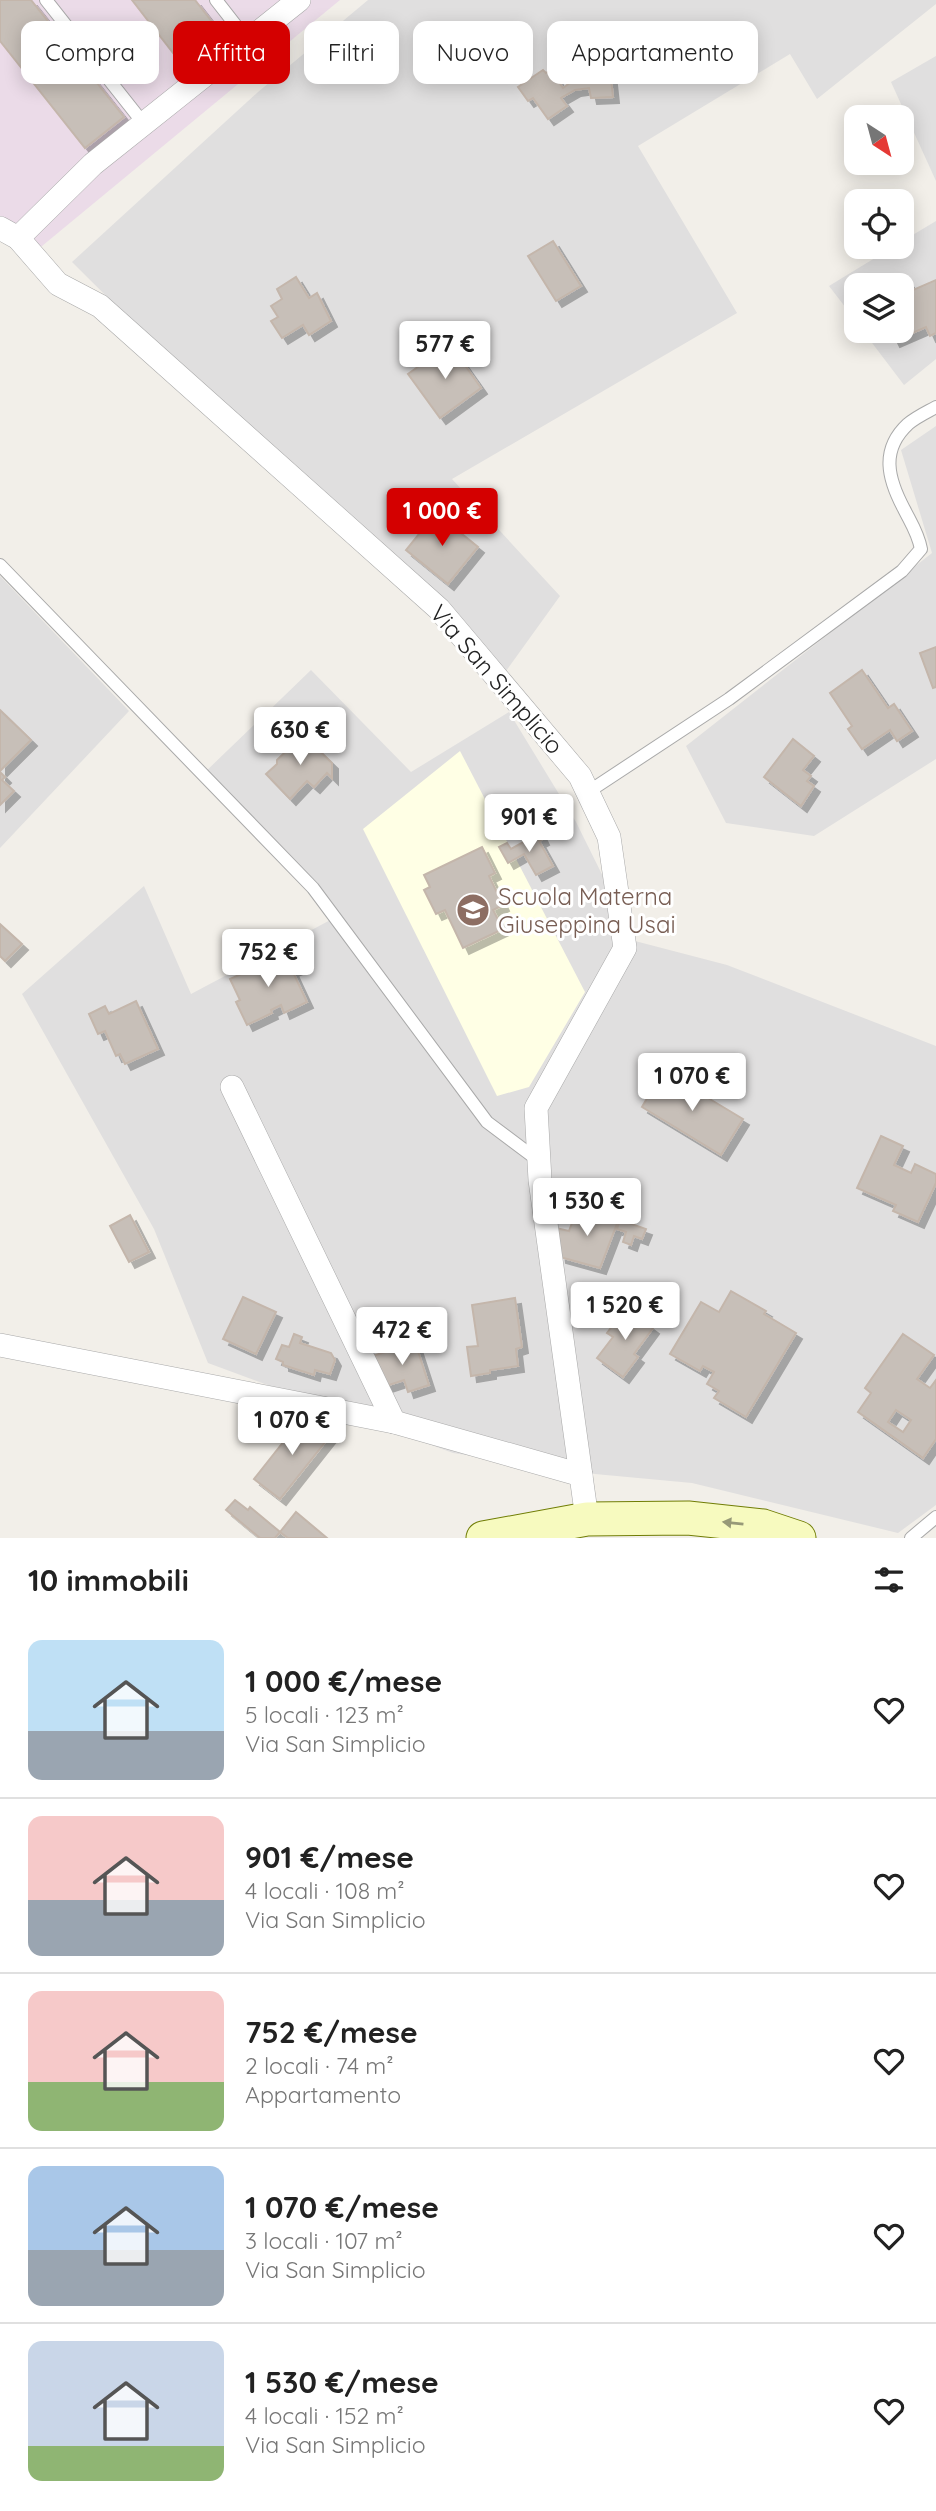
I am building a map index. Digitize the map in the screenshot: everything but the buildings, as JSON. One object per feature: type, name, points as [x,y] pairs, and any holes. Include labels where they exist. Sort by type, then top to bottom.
[{"type":"main road","points":[[483,1538],[587,1519],[688,1518],[763,1526],[799,1538]]},
{"type":"street","name":"Via San Simplicio","points":[[273,21],[299,0]]},
{"type":"street","name":"Via San Simplicio","points":[[194,84],[9,233],[58,284],[100,306],[439,609],[580,776],[609,837],[625,948],[536,1108],[539,1161],[587,1519]]},
{"type":"street","points":[[232,1087],[394,1422]]},
{"type":"street","points":[[0,1345],[394,1422],[581,1475]]},
{"type":"lane","points":[[46,0],[144,124]]},
{"type":"lane","points":[[216,0],[232,21]]},
{"type":"lane","points":[[588,792],[730,699],[902,571],[921,549],[919,535],[902,506],[887,465],[892,446],[908,424],[936,407]]},
{"type":"lane","points":[[0,565],[313,888],[487,1122],[539,1161]]},
{"type":"lane","points":[[911,1538],[936,1517]]},
{"type":"shaded area","points":[[0,0],[340,0],[315,21],[304,21],[304,30],[290,41],[290,21],[173,21],[173,84],[238,84],[36,251],[0,233]]},
{"type":"shaded area","points":[[368,0],[936,0],[936,4],[817,99],[790,54],[758,73],[758,21],[547,21],[547,84],[740,84],[638,146],[737,313],[452,479],[560,596],[506,671],[338,527],[72,262],[268,84],[290,84],[290,65],[304,54],[304,84],[399,84],[399,21],[343,21]]},
{"type":"shaded area","points":[[936,56],[936,181],[914,133],[914,105],[901,105],[891,82]]},
{"type":"shaded area","points":[[936,221],[936,359],[904,385],[872,343],[914,343],[914,273],[850,273],[873,259],[914,259],[914,234]]},
{"type":"shaded area","points":[[844,277],[844,305],[829,286]]},
{"type":"shaded area","points":[[936,426],[936,759],[814,836],[726,823],[686,746],[932,553],[901,450]]},
{"type":"shaded area","points":[[0,576],[129,711],[0,848]]},
{"type":"shaded area","points":[[311,670],[411,772],[509,712],[576,822],[635,941],[727,965],[936,1046],[936,1505],[898,1533],[692,1483],[595,1474],[453,1453],[208,1363],[154,1229],[22,994],[144,886],[191,994],[336,917],[201,776]]},
{"type":"shaded area","name":"Scuola Materna Giuseppina Usai","points":[[460,751],[585,992],[529,1087],[497,1096],[363,829]]},
{"type":"place","name":"Scuola Materna Giuseppina Usai","points":[[473,910]]}]
